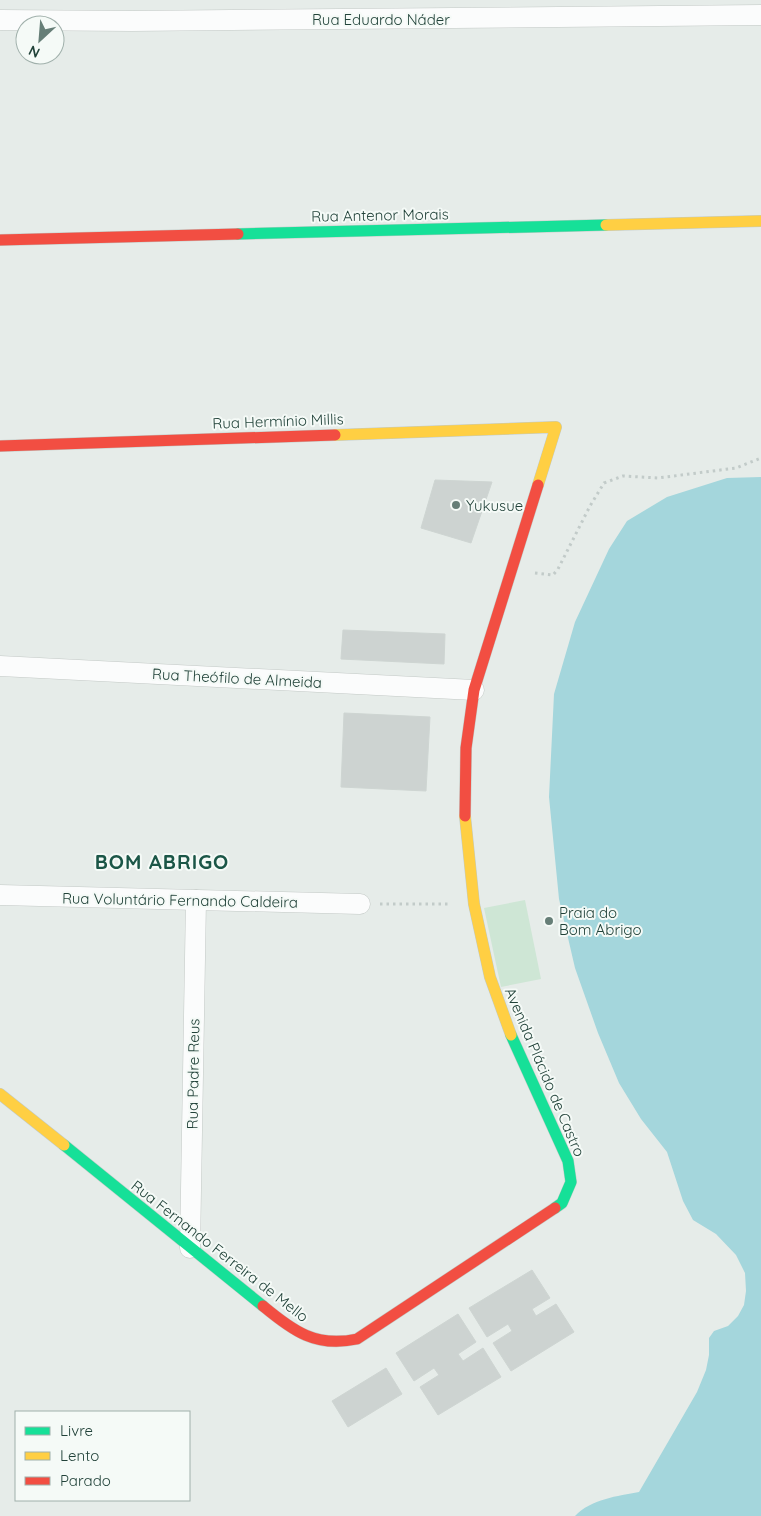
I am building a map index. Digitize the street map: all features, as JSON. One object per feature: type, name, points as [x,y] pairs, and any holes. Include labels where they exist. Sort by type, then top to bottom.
[{"type":"street","name":"Rua Eduardo Náder","points":[[0,20],[132,21],[761,16]]},
{"type":"street","name":"Rua Antenor Morais","points":[[0,240],[761,221]]},
{"type":"street","name":"Rua Hermínio Millis","points":[[0,446],[556,427]]},
{"type":"street","name":"Avenida Plácido de Castro","points":[[556,427],[474,690],[466,748],[466,813],[474,904],[490,977],[516,1047],[568,1162],[571,1182],[562,1203]]},
{"type":"street","name":"Rua Theófilo de Almeida","points":[[0,666],[474,690]]},
{"type":"street","name":"Rua Voluntário Fernando Caldeira","points":[[0,896],[360,904]]},
{"type":"street","name":"Rua Padre Reus","points":[[190,1248],[196,900]]},
{"type":"street","name":"Rua Fernando Ferreira de Mello","points":[[0,1094],[286,1325],[304,1336],[327,1343],[342,1343],[357,1339],[562,1203]]},
{"type":"path","points":[[513,567],[543,575],[553,575],[604,483],[623,476],[658,478],[736,468],[761,458]]},
{"type":"path","points":[[360,904],[474,904]]},
{"type":"green space","points":[[525,900],[541,979],[501,987],[484,908]]},
{"type":"water","points":[[761,477],[761,1516],[575,1516],[581,1510],[597,1502],[639,1492],[697,1392],[706,1370],[709,1355],[709,1338],[714,1331],[728,1326],[738,1316],[744,1305],[746,1291],[745,1273],[736,1255],[716,1234],[693,1220],[683,1201],[667,1152],[641,1119],[619,1083],[598,1033],[575,968],[559,899],[549,797],[554,694],[575,622],[609,549],[627,521],[667,497],[727,478]]},
{"type":"building","name":"Yukusue","points":[[435,480],[492,482],[471,543],[421,528]]},
{"type":"building","points":[[343,630],[445,634],[444,664],[341,659]]},
{"type":"building","points":[[344,713],[430,717],[426,791],[341,787]]},
{"type":"building","points":[[532,1270],[550,1298],[532,1309],[536,1316],[556,1304],[574,1332],[511,1371],[493,1343],[512,1331],[508,1324],[487,1337],[469,1308]]},
{"type":"building","points":[[458,1314],[476,1342],[458,1354],[463,1361],[483,1348],[501,1377],[438,1415],[420,1387],[439,1375],[434,1368],[414,1381],[396,1353]]},
{"type":"building","points":[[386,1368],[402,1394],[348,1427],[332,1401]]},
{"type":"traffic: fast","points":[[238,234],[606,225]]},
{"type":"traffic: fast","points":[[511,1035],[568,1161],[571,1182],[562,1203],[555,1208]]},
{"type":"traffic: fast","points":[[64,1145],[263,1306]]},
{"type":"traffic: slow","points":[[606,225],[761,221]]},
{"type":"traffic: slow","points":[[335,435],[556,427],[538,485]]},
{"type":"traffic: slow","points":[[465,816],[474,904],[490,977],[511,1035]]},
{"type":"traffic: slow","points":[[0,1094],[64,1145]]},
{"type":"traffic: jam","points":[[0,240],[238,234]]},
{"type":"traffic: jam","points":[[0,446],[335,435]]},
{"type":"traffic: jam","points":[[465,816],[466,748],[474,690],[538,485]]},
{"type":"traffic: jam","points":[[263,1306],[295,1330],[317,1339],[329,1341],[357,1339],[555,1208]]},
{"type":"place","name":"Yukusue","points":[[456,505]]},
{"type":"place","name":"Praia do Bom Abrigo","points":[[549,921]]},
{"type":"district","name":"BOM ABRIGO","points":[[162,861]]}]
